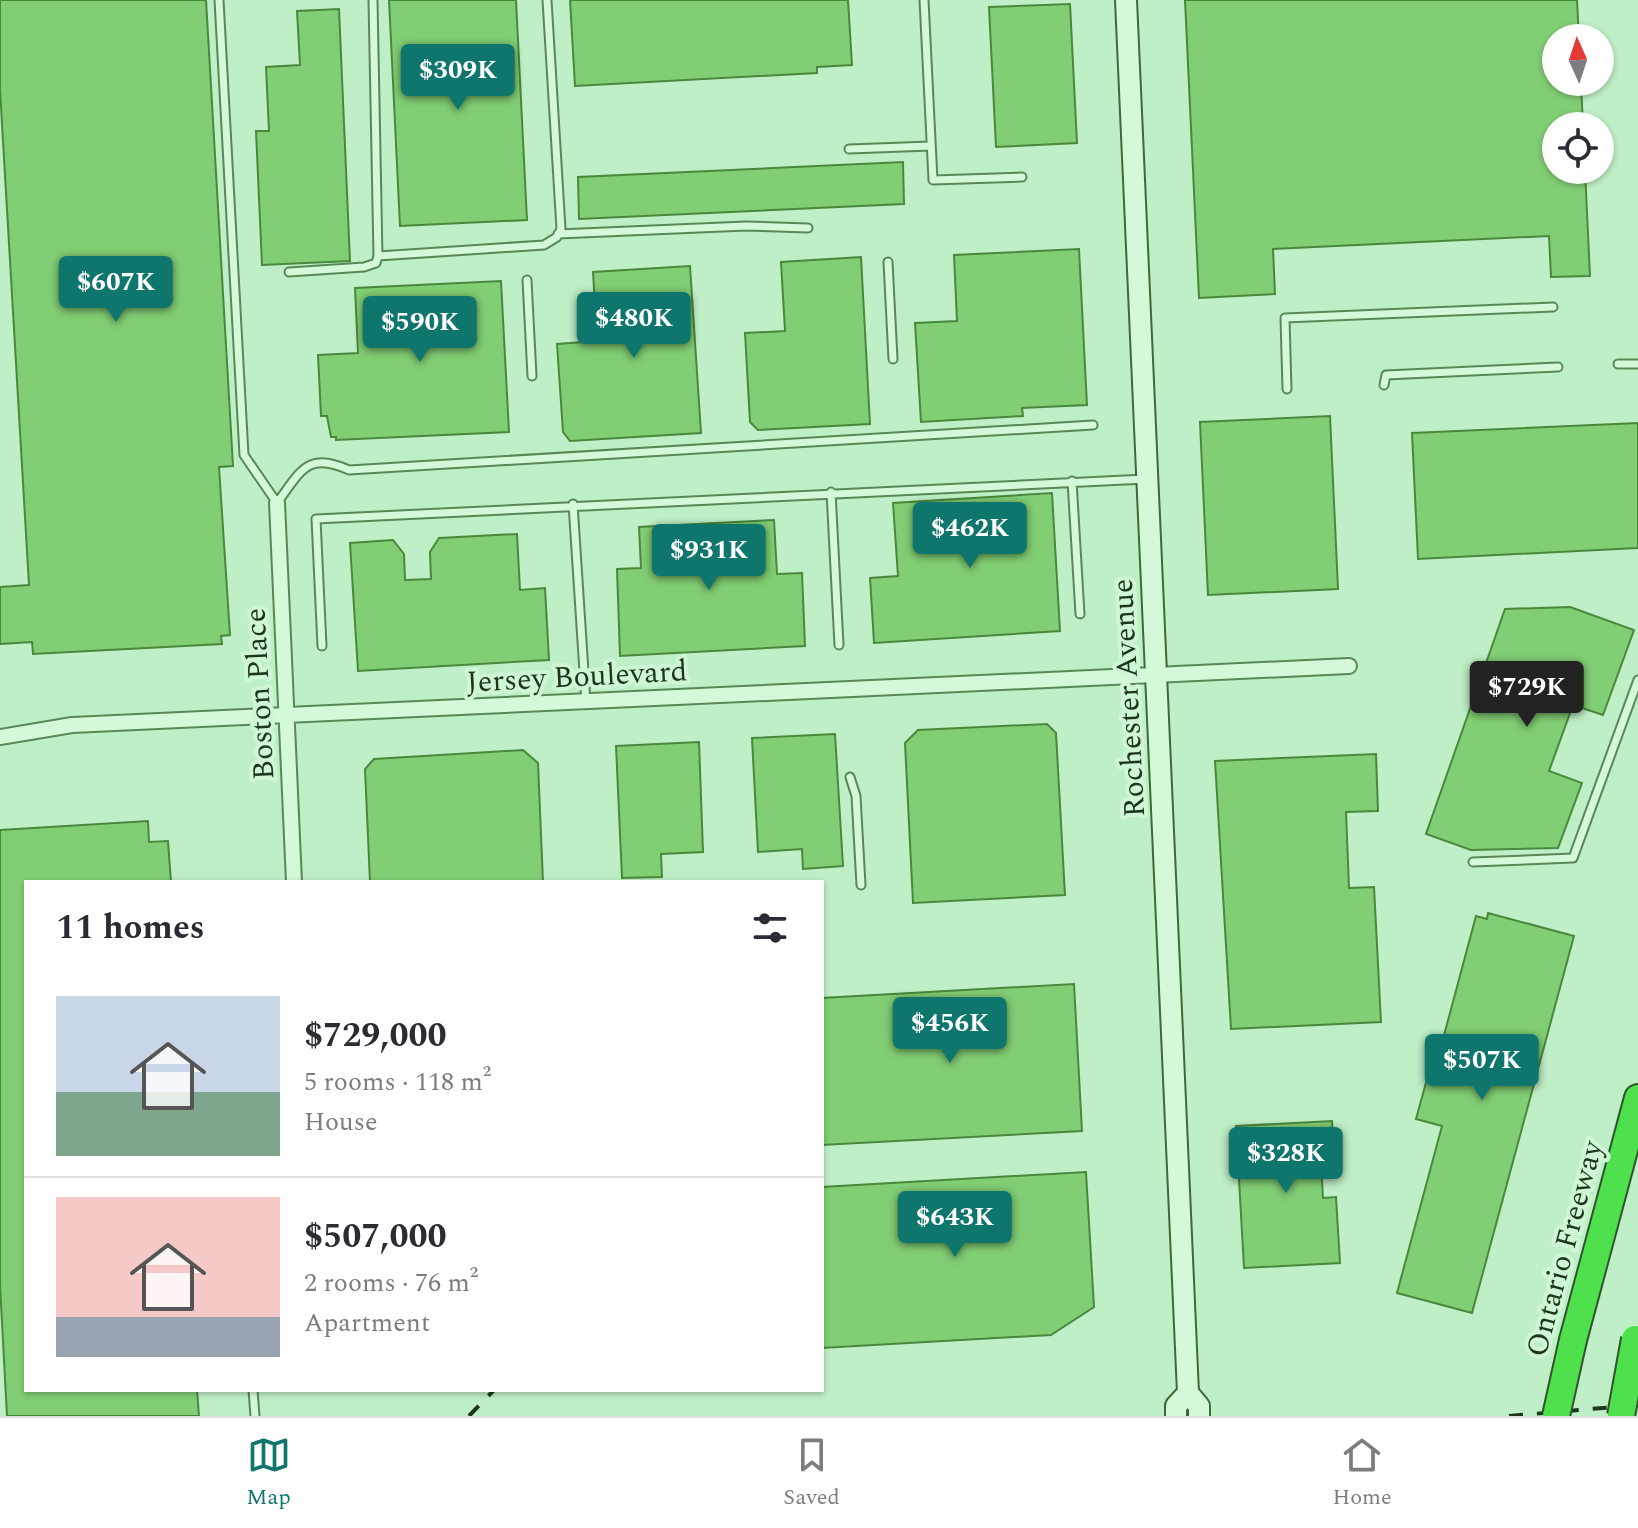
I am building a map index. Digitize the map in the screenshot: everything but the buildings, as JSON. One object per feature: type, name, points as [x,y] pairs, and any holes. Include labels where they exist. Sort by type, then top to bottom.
[{"type":"highway","name":"Ontario Freeway","points":[[1556,1416],[1573,1340],[1638,1098]]},
{"type":"highway","points":[[1621,1416],[1636,1333]]},
{"type":"main road","name":"Rochester Avenue","points":[[1126,0],[1188,1393],[1199,1406],[1199,1416]]},
{"type":"main road","points":[[1176,1416],[1176,1406],[1188,1393]]},
{"type":"street","name":"Boston Place","points":[[277,503],[294,880]]},
{"type":"street","name":"Jersey Boulevard","points":[[0,737],[72,725],[1349,666]]},
{"type":"lane","points":[[219,0],[244,455],[277,503],[302,470],[316,461],[328,460],[349,470],[1093,425]]},
{"type":"lane","points":[[289,272],[364,267],[376,263],[373,0]]},
{"type":"lane","points":[[378,256],[544,245],[558,234],[561,229],[547,0]]},
{"type":"lane","points":[[924,0],[933,180],[1022,177]]},
{"type":"lane","points":[[849,149],[931,146]]},
{"type":"lane","points":[[558,234],[746,226],[808,228]]},
{"type":"lane","points":[[888,262],[893,359]]},
{"type":"lane","points":[[527,280],[532,376]]},
{"type":"lane","points":[[1287,389],[1285,318],[1553,307]]},
{"type":"lane","points":[[1618,364],[1638,364]]},
{"type":"lane","points":[[1384,385],[1386,375],[1558,367]]},
{"type":"lane","points":[[322,646],[316,519],[573,504],[1149,479]]},
{"type":"lane","points":[[1072,481],[1080,614]]},
{"type":"lane","points":[[831,492],[839,645]]},
{"type":"lane","points":[[573,504],[586,703]]},
{"type":"lane","points":[[1473,862],[1573,858],[1638,680]]},
{"type":"lane","points":[[850,777],[856,796],[861,885]]},
{"type":"lane","points":[[253,1392],[255,1416]]},
{"type":"railway","points":[[469,1416],[492,1392]]},
{"type":"railway","points":[[1509,1416],[1638,1405]]}]
